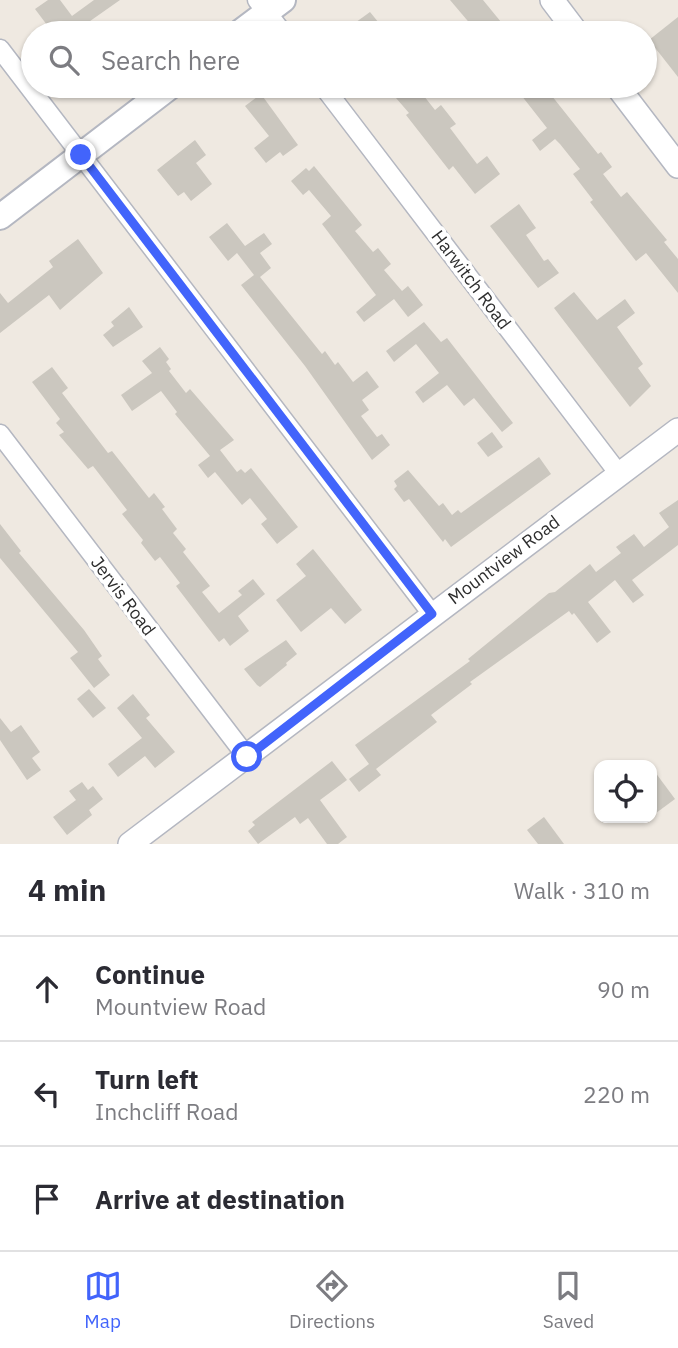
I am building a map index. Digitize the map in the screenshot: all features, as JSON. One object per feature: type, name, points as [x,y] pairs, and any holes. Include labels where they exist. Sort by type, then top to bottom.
[{"type":"main road","points":[[251,21],[269,4]]},
{"type":"main road","points":[[0,217],[155,98]]},
{"type":"street","points":[[552,0],[568,21]]},
{"type":"street","points":[[269,4],[277,21]]},
{"type":"street","points":[[0,49],[21,76]]},
{"type":"street","points":[[37,98],[432,614]]},
{"type":"street","name":"Harwitch Road","points":[[332,98],[619,474]]},
{"type":"street","points":[[626,98],[678,166]]},
{"type":"street","name":"Mountview Road","points":[[130,844],[678,430]]},
{"type":"street","name":"Jervis Road","points":[[0,434],[247,757]]},
{"type":"building","points":[[48,0],[60,0],[72,16],[94,0],[120,0],[90,21],[44,21],[35,9]]},
{"type":"building","points":[[450,0],[483,0],[500,21],[468,21]]},
{"type":"building","points":[[370,12],[377,21],[358,21]]},
{"type":"building","points":[[678,17],[678,77],[657,50],[657,34]]},
{"type":"building","points":[[256,98],[264,98],[298,145],[283,156],[280,152],[266,163],[254,148],[269,136],[245,106]]},
{"type":"building","points":[[396,98],[426,98],[435,110],[441,105],[456,124],[450,128],[477,164],[487,156],[500,174],[475,194],[453,166],[449,170],[406,115],[409,113]]},
{"type":"building","points":[[523,98],[554,98],[598,154],[601,152],[612,167],[603,174],[621,197],[627,192],[667,240],[664,242],[678,259],[678,293],[646,253],[636,261],[590,202],[593,200],[573,174],[580,169],[560,144],[555,139],[540,151],[532,140],[547,128]]},
{"type":"building","points":[[195,140],[206,155],[196,163],[212,184],[191,201],[184,192],[178,196],[157,170]]},
{"type":"building","points":[[314,166],[362,225],[355,231],[373,252],[378,248],[391,264],[384,270],[402,291],[408,286],[423,305],[408,317],[394,299],[364,322],[356,312],[376,295],[322,224],[331,216],[309,190],[303,195],[291,181],[306,168],[309,171]]},
{"type":"building","points":[[519,204],[536,228],[526,235],[544,261],[548,259],[559,273],[538,288],[490,226]]},
{"type":"building","points":[[227,223],[245,246],[264,233],[272,244],[260,253],[271,268],[260,277],[322,354],[325,351],[335,365],[338,362],[353,382],[367,371],[379,387],[362,400],[369,410],[361,416],[377,437],[382,434],[390,445],[372,460],[305,366],[241,285],[254,275],[237,253],[228,261],[209,237]]},
{"type":"building","points":[[78,239],[103,273],[60,310],[49,295],[0,333],[0,293],[8,303],[53,267],[49,261]]},
{"type":"building","points":[[574,292],[597,320],[625,299],[635,313],[617,327],[643,364],[638,368],[651,386],[630,407],[554,308]]},
{"type":"building","points":[[129,307],[143,327],[113,347],[103,335],[114,326],[111,322]]},
{"type":"building","points":[[424,322],[441,342],[447,338],[513,423],[502,432],[474,398],[464,406],[447,385],[423,403],[415,392],[439,373],[416,344],[394,362],[386,351]]},
{"type":"building","points":[[160,347],[169,359],[166,362],[171,369],[169,371],[186,393],[190,389],[234,440],[220,450],[237,472],[241,469],[245,473],[251,468],[298,527],[277,544],[261,524],[267,519],[250,498],[242,505],[215,472],[208,478],[198,465],[210,456],[175,414],[177,412],[161,391],[132,411],[121,395],[152,373],[142,361]]},
{"type":"building","points":[[52,367],[68,388],[62,393],[108,453],[112,451],[149,498],[154,493],[165,507],[162,509],[177,529],[173,533],[186,549],[183,552],[210,586],[202,592],[219,613],[242,595],[238,591],[253,579],[265,594],[238,616],[249,631],[230,646],[224,638],[219,642],[176,586],[180,583],[160,557],[155,561],[141,543],[143,540],[122,514],[127,510],[93,466],[88,469],[59,435],[64,432],[56,423],[60,419],[32,382]]},
{"type":"building","points":[[492,432],[503,447],[488,457],[477,443]]},
{"type":"building","points":[[539,457],[551,474],[451,547],[445,539],[443,542],[409,499],[404,502],[394,489],[397,486],[394,481],[408,470],[439,506],[443,503],[452,515],[458,510],[461,513]]},
{"type":"building","points":[[678,500],[678,545],[632,580],[644,595],[633,603],[615,580],[588,602],[611,632],[597,643],[574,613],[572,615],[569,611],[470,682],[472,684],[431,715],[437,722],[376,769],[381,775],[359,792],[349,779],[369,764],[355,745],[470,661],[468,659],[549,593],[555,592],[590,564],[596,572],[621,553],[616,547],[634,534],[644,547],[669,527],[659,513]]},
{"type":"building","points":[[0,524],[21,551],[19,553],[84,630],[102,656],[98,659],[110,675],[94,688],[70,658],[78,652],[0,558]]},
{"type":"building","points":[[313,549],[362,610],[345,624],[331,608],[301,632],[276,600],[306,576],[296,564]]},
{"type":"building","points":[[286,640],[297,654],[260,687],[244,669]]},
{"type":"building","points":[[89,689],[106,708],[93,718],[77,699]]},
{"type":"building","points":[[133,694],[150,715],[146,718],[175,752],[155,768],[145,756],[118,777],[108,764],[142,738],[117,708]]},
{"type":"building","points":[[0,718],[11,732],[21,725],[40,752],[32,758],[41,770],[27,780],[0,740]]},
{"type":"building","points":[[332,761],[347,780],[320,800],[347,837],[338,844],[327,844],[308,818],[300,824],[295,817],[258,844],[248,831],[255,825],[252,822]]},
{"type":"building","points":[[657,775],[675,799],[657,812]]},
{"type":"building","points":[[82,782],[88,790],[93,786],[103,799],[89,810],[92,815],[67,835],[53,817],[76,800],[69,791]]},
{"type":"building","points":[[544,817],[564,844],[538,844],[527,830]]},
{"type":"route","points":[[81,155],[432,614],[247,757]]}]
